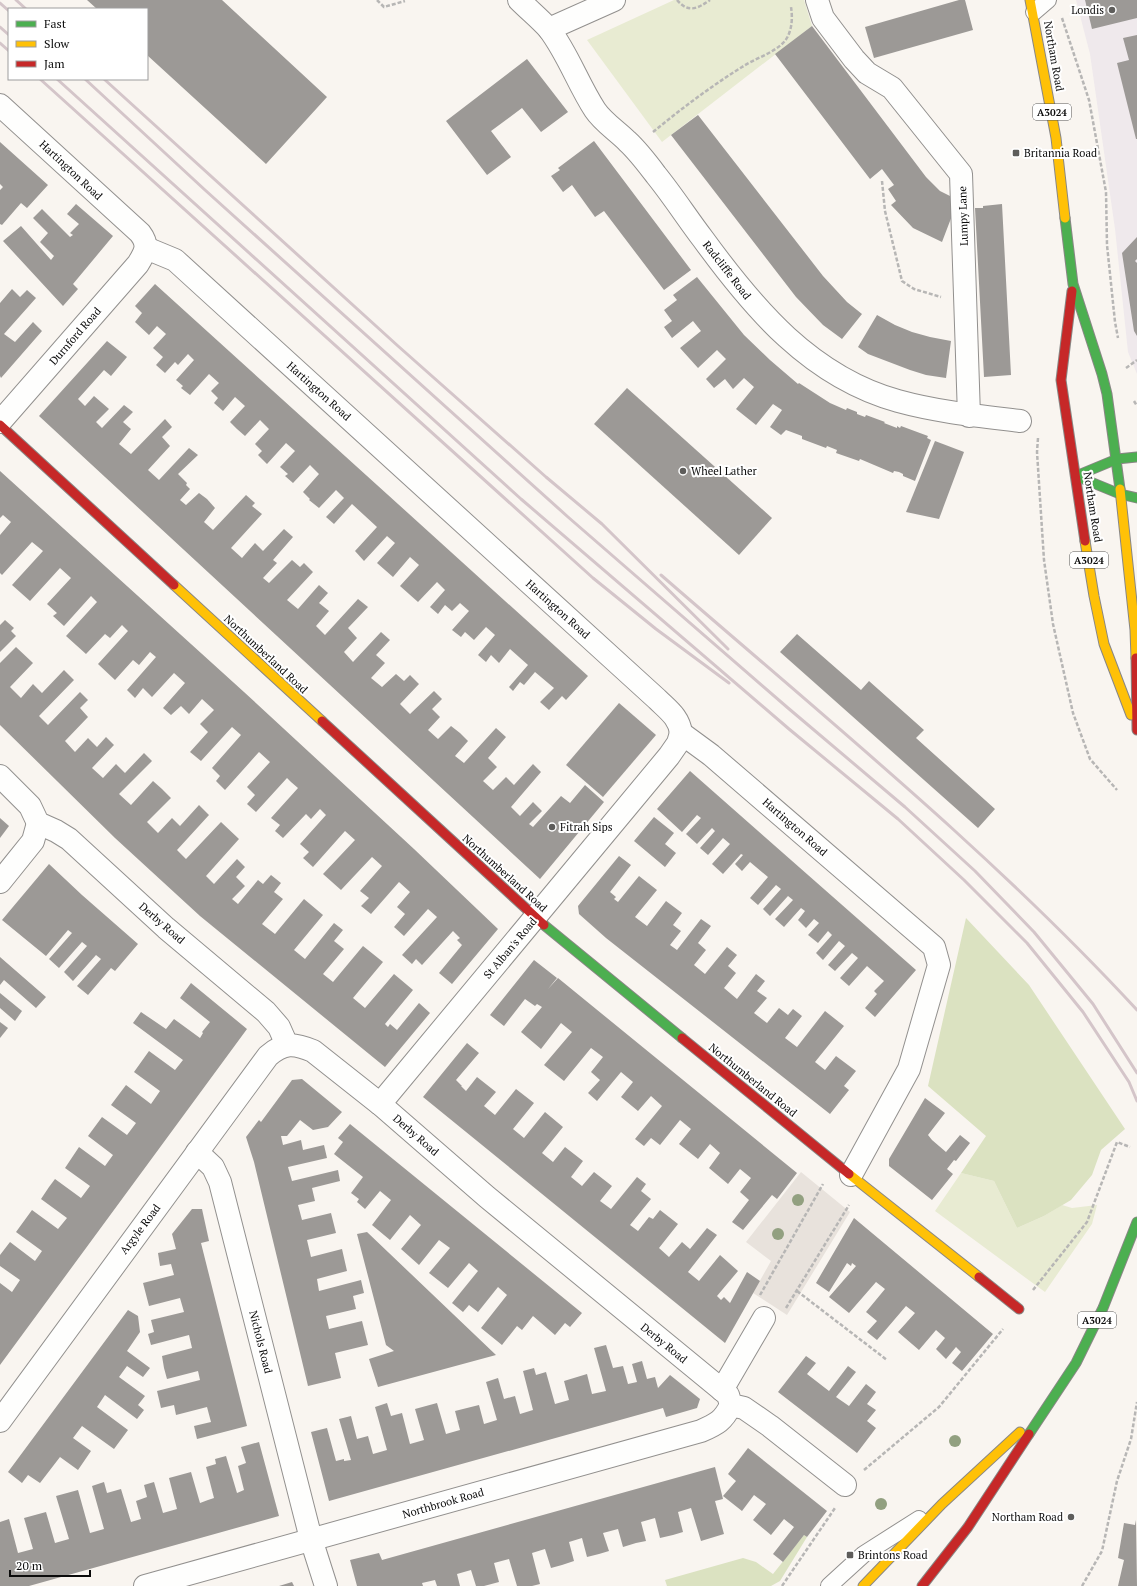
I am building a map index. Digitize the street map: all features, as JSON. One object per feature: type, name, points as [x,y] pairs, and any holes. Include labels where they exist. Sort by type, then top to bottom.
[{"type":"main road","name":"Northam Road","points":[[1032,6],[1058,152],[1073,284],[1102,374],[1107,394],[1117,459],[1135,630],[1137,730]]},
{"type":"main road","name":"Northam Road","points":[[1073,284],[1061,380],[1066,419],[1094,596],[1104,644],[1137,730]]},
{"type":"main road","name":"Northumberland Road","points":[[0,423],[535,918],[849,1174],[1019,1309]]},
{"type":"main road","points":[[1076,476],[1117,459],[1137,457]]},
{"type":"main road","points":[[1076,476],[1120,494],[1137,498]]},
{"type":"main road","name":"A3024","points":[[922,1586],[968,1528],[1076,1363],[1103,1308],[1137,1222]]},
{"type":"main road","name":"A3024","points":[[863,1586],[942,1504],[1044,1411]]},
{"type":"street","name":"Radcliffe Road","points":[[520,0],[549,29],[566,56],[596,111],[634,148],[742,289],[768,320],[798,348],[829,371],[861,387],[896,401],[932,410],[969,416],[1020,421]]},
{"type":"street","points":[[549,29],[614,0]]},
{"type":"street","name":"Lumpy Lane","points":[[817,0],[823,18],[854,60],[867,73],[892,88],[961,174],[969,416]]},
{"type":"street","name":"Hartington Road","points":[[0,105],[140,233],[145,240],[146,248],[175,260],[657,699],[680,724],[681,734],[711,754],[934,947],[939,965],[909,1069],[849,1174]]},
{"type":"street","name":"Durnford Road","points":[[0,423],[138,264],[146,248]]},
{"type":"street","name":"St Alban's Road","points":[[380,1104],[669,756],[678,743],[681,734]]},
{"type":"street","points":[[0,776],[30,806],[38,824],[33,841],[0,882]]},
{"type":"street","name":"Derby Road","points":[[38,824],[56,831],[69,839],[166,928],[266,1012],[279,1027],[286,1045],[301,1046],[313,1051],[380,1104],[487,1197],[726,1398],[744,1408],[770,1426],[845,1486]]},
{"type":"street","name":"Argyle Road","points":[[0,1421],[268,1056],[277,1049],[286,1045]]},
{"type":"street","name":"Nichols Road","points":[[197,1152],[213,1167],[220,1182],[311,1539],[326,1586]]},
{"type":"street","name":"Northbrook Road","points":[[145,1586],[701,1431],[718,1423],[726,1415],[726,1398],[764,1318]]},
{"type":"lane","points":[[1032,6],[1048,0]]},
{"type":"lane","points":[[829,1586],[864,1554],[942,1504]]},
{"type":"path","points":[[377,0],[384,7],[405,1]]},
{"type":"path","points":[[677,0],[687,8],[698,8],[710,0]]},
{"type":"path","points":[[634,148],[681,109],[716,84],[743,66],[782,44],[788,36],[792,19],[791,0]]},
{"type":"path","points":[[1063,22],[1090,100],[1106,192],[1107,245],[1115,322],[1119,342]]},
{"type":"path","points":[[882,181],[885,210],[902,281],[914,289],[939,297],[966,301]]},
{"type":"path","points":[[1123,362],[1125,369],[1137,360]]},
{"type":"path","points":[[1037,452],[1044,560],[1048,589],[1053,624],[1073,713],[1090,759],[1117,790]]},
{"type":"path","points":[[782,1586],[834,1510],[845,1486],[939,1407],[1019,1309],[1087,1222],[1117,1142],[1130,1146]]},
{"type":"path","points":[[849,1174],[797,1291],[784,1312],[764,1318],[759,1297],[849,1174]]},
{"type":"path","points":[[797,1291],[887,1360]]},
{"type":"path","points":[[1082,1586],[1102,1551],[1117,1481],[1131,1439],[1137,1402]]},
{"type":"shaded area","points":[[1076,0],[1137,0],[1137,374],[1128,352],[1115,229],[1090,54]]},
{"type":"shaded area","points":[[801,1172],[850,1212],[787,1315],[753,1293],[771,1261],[746,1242]]},
{"type":"green space","points":[[674,0],[804,0],[812,26],[662,142],[587,40]]},
{"type":"green space","points":[[966,918],[1029,985],[1125,1129],[1101,1150],[1092,1175],[1071,1200],[1044,1216],[1017,1228],[994,1181],[961,1173],[986,1136],[928,1086]]},
{"type":"green space","points":[[961,1173],[994,1181],[1017,1228],[1044,1216],[1062,1205],[1072,1208],[1097,1205],[1092,1224],[1045,1292],[935,1211]]},
{"type":"green space","points":[[804,1535],[807,1537],[780,1581],[771,1586],[667,1586],[665,1580],[743,1558],[756,1562],[773,1574]]},
{"type":"building","points":[[87,0],[222,0],[327,97],[266,164],[148,56],[148,8],[96,8]]},
{"type":"building","points":[[959,0],[965,0],[973,30],[874,58],[865,27]]},
{"type":"building","name":"Londis","points":[[1085,0],[1137,0],[1137,18],[1092,29]]},
{"type":"building","points":[[812,26],[926,177],[940,191],[958,200],[942,242],[913,228],[891,205],[896,201],[888,189],[894,185],[882,169],[870,179],[775,54]]},
{"type":"building","points":[[1137,35],[1136,139],[1117,63],[1129,60],[1123,38]]},
{"type":"building","points":[[527,59],[568,112],[541,132],[522,108],[491,131],[511,157],[487,175],[446,121]]},
{"type":"building","points":[[698,115],[823,276],[847,302],[862,314],[842,339],[823,325],[796,297],[671,135]]},
{"type":"building","points":[[594,141],[691,270],[664,290],[604,211],[595,217],[572,185],[563,192],[551,176],[560,170],[558,168]]},
{"type":"building","points":[[0,142],[48,185],[27,208],[21,203],[2,225],[0,224],[0,190],[3,187],[0,184]]},
{"type":"building","points":[[76,204],[113,236],[73,284],[78,289],[63,306],[3,241],[21,226],[51,260],[54,256],[40,242],[48,233],[33,218],[42,209],[70,237],[73,235],[70,233],[79,224],[67,214]]},
{"type":"building","points":[[1002,204],[1011,375],[984,377],[975,208]]},
{"type":"building","points":[[1137,237],[1137,259],[1135,261],[1137,263],[1137,336],[1134,331],[1122,253]]},
{"type":"building","points":[[697,277],[744,335],[798,384],[799,383],[830,403],[846,410],[847,408],[865,417],[866,415],[897,428],[897,426],[900,428],[901,426],[928,436],[927,438],[931,440],[915,481],[903,476],[903,474],[899,472],[894,471],[893,473],[860,459],[859,461],[836,453],[837,450],[827,446],[826,448],[802,439],[802,436],[786,430],[781,435],[770,427],[782,410],[773,404],[756,425],[736,409],[754,387],[744,378],[733,389],[725,379],[714,388],[706,379],[726,359],[717,350],[698,368],[680,348],[701,331],[693,321],[672,338],[664,327],[672,321],[664,310],[677,300],[673,295]]},
{"type":"building","points":[[155,284],[588,676],[566,700],[562,696],[549,710],[540,702],[554,688],[535,672],[524,685],[520,682],[513,691],[509,687],[528,665],[510,649],[499,663],[491,655],[486,662],[478,655],[495,635],[486,627],[474,640],[465,632],[461,637],[452,630],[469,611],[460,603],[452,611],[445,605],[438,614],[430,607],[445,590],[437,582],[418,602],[400,586],[419,565],[410,557],[393,577],[377,563],[395,543],[387,536],[364,561],[355,551],[377,527],[352,504],[334,524],[326,517],[344,498],[336,490],[319,508],[309,500],[310,499],[303,492],[319,474],[310,465],[293,483],[285,476],[288,474],[280,467],[295,451],[286,443],[267,464],[258,455],[262,451],[255,444],[269,429],[260,420],[245,436],[237,429],[230,422],[245,406],[235,397],[223,411],[214,403],[218,398],[211,391],[219,383],[209,374],[190,395],[181,388],[183,386],[176,380],[194,360],[188,354],[178,365],[175,362],[165,373],[156,365],[163,357],[153,348],[166,334],[157,326],[149,335],[135,322],[142,313],[135,306]]},
{"type":"building","points":[[12,289],[20,297],[27,290],[36,298],[4,334],[15,342],[33,322],[42,331],[1,378],[0,303]]},
{"type":"building","points":[[877,315],[912,332],[951,341],[946,378],[926,375],[910,370],[868,354],[858,347]]},
{"type":"building","points":[[107,341],[127,357],[111,376],[104,370],[78,399],[85,406],[94,396],[109,409],[96,422],[102,428],[124,405],[133,412],[123,422],[131,429],[119,444],[131,454],[165,419],[172,427],[162,437],[170,446],[148,470],[159,480],[189,448],[198,455],[178,474],[187,483],[186,485],[190,489],[180,500],[186,505],[199,493],[207,499],[215,508],[204,522],[213,530],[246,495],[255,503],[252,506],[262,514],[231,548],[242,558],[255,543],[263,551],[284,529],[293,537],[273,560],[277,563],[263,578],[269,583],[292,560],[300,567],[304,563],[313,572],[287,600],[298,609],[319,585],[328,593],[319,603],[329,611],[316,626],[325,635],[358,599],[368,607],[348,628],[357,638],[344,652],[353,662],[381,632],[390,640],[376,655],[385,663],[371,678],[382,687],[396,674],[404,681],[410,675],[419,684],[400,704],[410,714],[434,691],[442,699],[432,709],[440,717],[428,730],[438,739],[451,726],[460,733],[468,741],[455,756],[464,763],[496,728],[506,737],[488,758],[497,767],[483,781],[493,790],[506,777],[514,785],[533,764],[541,772],[511,807],[520,816],[533,802],[542,811],[529,824],[533,827],[561,796],[570,803],[585,785],[604,802],[540,879],[39,416]]},
{"type":"building","name":"Wheel Lather","points":[[627,388],[772,518],[739,555],[594,424]]},
{"type":"building","points":[[935,441],[964,452],[939,519],[906,512]]},
{"type":"building","points":[[0,471],[244,692],[498,929],[452,984],[439,973],[462,945],[457,940],[460,938],[453,931],[422,965],[416,959],[412,964],[402,955],[437,917],[428,909],[404,936],[394,927],[405,914],[397,907],[410,892],[399,882],[371,914],[361,906],[369,898],[360,891],[382,866],[372,857],[341,890],[323,874],[355,840],[345,831],[313,867],[303,858],[309,852],[300,844],[326,815],[320,809],[311,819],[306,814],[283,838],[275,831],[280,825],[271,818],[298,788],[287,778],[256,812],[247,804],[255,795],[247,787],[270,762],[259,752],[225,790],[216,781],[220,776],[212,768],[241,735],[232,727],[201,761],[190,752],[208,732],[200,724],[214,710],[202,699],[189,714],[181,706],[171,715],[163,708],[185,683],[174,673],[152,697],[143,688],[135,698],[127,690],[156,657],[150,652],[139,665],[133,660],[115,680],[98,664],[128,631],[122,625],[110,638],[105,634],[86,654],[66,636],[97,602],[91,596],[64,626],[53,616],[57,613],[47,604],[71,578],[60,568],[30,601],[12,585],[43,551],[32,542],[2,575],[0,573],[0,535],[11,522],[3,515],[0,518]]},
{"type":"building","points":[[5,620],[14,628],[11,631],[16,636],[0,652],[0,625]]},
{"type":"building","points":[[797,634],[861,690],[869,681],[924,730],[916,738],[995,809],[978,828],[780,652]]},
{"type":"building","points":[[16,647],[33,663],[10,687],[21,698],[33,684],[42,693],[64,670],[74,680],[39,716],[48,725],[80,692],[88,700],[80,708],[88,717],[65,741],[75,752],[88,738],[97,747],[106,737],[114,745],[92,768],[103,778],[116,764],[125,773],[144,753],[152,761],[119,794],[131,805],[153,781],[171,798],[147,822],[158,833],[172,818],[180,826],[199,805],[209,815],[177,850],[186,859],[221,822],[239,839],[206,876],[214,884],[237,859],[245,867],[236,877],[245,886],[232,899],[238,904],[258,880],[263,884],[271,875],[281,883],[274,892],[283,899],[262,924],[275,934],[304,899],[323,915],[294,950],[305,959],[334,923],[343,930],[334,941],[344,949],[323,974],[333,982],[363,946],[383,962],[353,998],[365,1008],[394,974],[413,990],[385,1024],[388,1027],[390,1024],[397,1030],[419,1003],[430,1013],[385,1067],[200,916],[115,838],[0,725],[0,663]]},
{"type":"building","points":[[619,703],[656,735],[603,797],[566,765]]},
{"type":"building","points":[[690,771],[916,970],[875,1017],[865,1008],[877,994],[874,991],[884,981],[867,966],[849,986],[840,978],[858,958],[852,953],[835,971],[828,965],[845,946],[839,941],[823,960],[816,953],[832,935],[828,931],[818,943],[808,935],[819,923],[814,919],[806,928],[798,920],[805,911],[801,908],[784,927],[775,919],[793,900],[788,896],[770,916],[763,909],[781,889],[776,885],[758,905],[750,898],[768,877],[750,862],[742,871],[735,864],[743,855],[741,854],[723,874],[712,864],[730,844],[723,838],[708,855],[700,848],[715,831],[712,828],[697,844],[686,834],[701,818],[697,815],[682,832],[657,809]]},
{"type":"building","points":[[654,817],[674,833],[665,844],[676,853],[665,867],[634,841]]},
{"type":"building","points":[[0,818],[9,826],[0,838]]},
{"type":"building","points":[[619,856],[631,865],[610,892],[616,897],[614,899],[618,902],[639,876],[657,890],[635,917],[647,926],[666,901],[682,913],[673,925],[681,931],[670,945],[677,950],[701,919],[711,926],[698,943],[706,950],[694,965],[705,974],[727,947],[737,955],[728,966],[736,973],[724,988],[737,999],[756,974],[765,981],[757,991],[767,998],[754,1013],[767,1023],[779,1008],[788,1015],[793,1009],[802,1016],[785,1038],[797,1047],[825,1011],[844,1026],[815,1062],[825,1070],[836,1056],[856,1071],[844,1086],[849,1090],[830,1114],[606,938],[579,914],[578,906]]},
{"type":"building","points":[[49,864],[138,944],[115,971],[111,968],[88,995],[77,986],[101,959],[96,955],[73,981],[64,972],[87,946],[82,942],[59,968],[49,959],[72,933],[68,930],[46,956],[2,920]]},
{"type":"building","points":[[0,957],[46,997],[36,1008],[4,980],[0,985]]},
{"type":"building","points":[[534,960],[557,978],[548,989],[558,978],[797,1173],[777,1199],[772,1195],[743,1230],[732,1222],[749,1200],[740,1192],[751,1178],[740,1169],[728,1184],[709,1168],[720,1153],[710,1144],[698,1159],[679,1144],[691,1129],[680,1120],[660,1145],[651,1138],[644,1146],[635,1139],[662,1106],[651,1096],[638,1111],[621,1097],[633,1082],[621,1072],[597,1101],[588,1093],[600,1080],[591,1072],[603,1057],[591,1048],[564,1081],[544,1065],[572,1032],[561,1023],[541,1049],[521,1032],[542,1007],[537,1004],[535,1006],[525,999],[504,1026],[490,1015]]},
{"type":"building","points":[[191,983],[247,1029],[0,1365],[0,1283],[12,1292],[20,1280],[0,1266],[0,1255],[10,1242],[35,1261],[42,1251],[16,1232],[32,1210],[58,1229],[67,1218],[41,1199],[55,1179],[81,1198],[90,1186],[65,1168],[79,1147],[105,1166],[113,1155],[88,1136],[102,1117],[127,1135],[136,1123],[111,1105],[126,1085],[151,1104],[160,1091],[134,1072],[149,1051],[175,1070],[183,1060],[133,1023],[141,1012],[166,1029],[174,1019],[200,1038],[203,1033],[202,1032],[210,1022],[180,998]]},
{"type":"building","points":[[0,993],[22,1011],[15,1021],[0,1008]]},
{"type":"building","points":[[0,1022],[8,1028],[0,1038]]},
{"type":"building","points":[[467,1043],[479,1053],[456,1080],[461,1086],[466,1091],[477,1077],[496,1092],[484,1106],[495,1115],[516,1089],[534,1103],[513,1129],[524,1138],[545,1112],[563,1127],[542,1153],[553,1162],[565,1147],[583,1161],[571,1177],[582,1186],[594,1172],[612,1186],[600,1201],[611,1209],[637,1177],[646,1184],[641,1191],[651,1199],[630,1225],[638,1231],[649,1217],[653,1219],[660,1210],[678,1224],[659,1248],[669,1257],[682,1242],[690,1249],[707,1228],[717,1235],[688,1272],[699,1281],[720,1255],[738,1271],[717,1296],[721,1300],[724,1297],[730,1303],[747,1272],[760,1281],[725,1343],[423,1097]]},
{"type":"building","points":[[302,1079],[342,1112],[328,1127],[313,1130],[300,1120],[287,1136],[281,1136],[283,1145],[301,1140],[303,1150],[324,1145],[327,1158],[288,1167],[292,1181],[338,1170],[340,1181],[312,1188],[315,1201],[298,1205],[302,1220],[331,1213],[336,1233],[307,1240],[311,1257],[342,1249],[347,1271],[317,1279],[319,1291],[361,1280],[364,1293],[353,1296],[356,1309],[326,1316],[329,1329],[362,1321],[368,1345],[335,1353],[341,1378],[308,1386],[254,1162],[246,1137],[259,1120],[261,1122],[292,1080]]},
{"type":"building","points":[[925,1098],[945,1113],[928,1135],[932,1140],[946,1152],[960,1135],[970,1143],[956,1161],[954,1160],[947,1169],[953,1174],[932,1200],[889,1166],[889,1159]]},
{"type":"building","points":[[350,1124],[582,1313],[570,1327],[565,1323],[555,1335],[533,1316],[522,1330],[517,1326],[502,1345],[481,1328],[507,1295],[498,1287],[478,1312],[469,1305],[463,1312],[452,1303],[478,1271],[469,1263],[448,1288],[429,1273],[450,1248],[439,1240],[419,1265],[401,1249],[421,1225],[410,1215],[390,1240],[372,1225],[391,1200],[380,1191],[365,1209],[357,1202],[359,1199],[351,1193],[363,1177],[334,1154],[343,1142],[338,1138]]},
{"type":"building","points":[[192,1209],[202,1209],[209,1241],[201,1243],[247,1426],[197,1439],[194,1426],[211,1422],[207,1407],[176,1415],[174,1405],[161,1408],[157,1391],[200,1380],[198,1371],[167,1379],[164,1368],[162,1356],[192,1348],[189,1335],[151,1345],[148,1334],[154,1332],[151,1320],[184,1312],[180,1298],[149,1306],[143,1283],[174,1275],[171,1264],[160,1266],[158,1253],[176,1249],[172,1234]]},
{"type":"building","points":[[854,1218],[993,1334],[962,1371],[952,1363],[961,1352],[956,1347],[946,1359],[936,1349],[945,1338],[936,1330],[919,1350],[898,1332],[915,1313],[906,1306],[877,1340],[867,1332],[877,1321],[866,1312],[885,1289],[876,1282],[849,1313],[829,1297],[856,1266],[852,1263],[851,1266],[847,1263],[829,1292],[816,1283]]},
{"type":"building","points":[[367,1232],[496,1355],[378,1387],[369,1359],[394,1351],[386,1345],[357,1234]]},
{"type":"building","points":[[128,1310],[138,1316],[140,1332],[127,1351],[150,1368],[143,1377],[127,1366],[119,1377],[145,1396],[138,1405],[144,1410],[137,1419],[105,1395],[97,1407],[128,1430],[114,1449],[82,1426],[73,1438],[91,1451],[78,1470],[60,1457],[40,1483],[28,1475],[22,1483],[8,1472]]},
{"type":"building","points":[[606,1345],[613,1368],[623,1366],[628,1384],[637,1382],[632,1364],[642,1361],[647,1379],[655,1377],[658,1388],[670,1375],[700,1399],[697,1408],[666,1417],[663,1408],[329,1501],[311,1432],[327,1428],[336,1461],[344,1459],[344,1461],[351,1460],[339,1419],[351,1416],[357,1439],[368,1436],[373,1454],[387,1450],[375,1407],[387,1403],[391,1416],[402,1413],[410,1444],[424,1440],[415,1409],[437,1403],[446,1434],[460,1430],[455,1411],[479,1405],[484,1424],[497,1420],[486,1382],[498,1378],[504,1399],[515,1396],[520,1414],[533,1410],[523,1371],[534,1368],[536,1375],[546,1372],[555,1404],[569,1400],[564,1381],[587,1374],[592,1394],[606,1391],[594,1348]]},
{"type":"building","points":[[806,1356],[816,1363],[807,1374],[829,1391],[848,1366],[856,1372],[836,1397],[849,1406],[866,1384],[876,1392],[867,1404],[876,1410],[867,1421],[876,1428],[857,1453],[778,1392]]},
{"type":"building","points":[[259,1442],[279,1516],[29,1586],[0,1586],[0,1522],[9,1519],[18,1553],[33,1549],[24,1518],[46,1512],[55,1543],[69,1539],[56,1496],[78,1490],[90,1533],[104,1529],[92,1486],[104,1482],[107,1493],[121,1489],[131,1522],[141,1519],[136,1501],[147,1497],[144,1485],[154,1482],[163,1513],[177,1509],[169,1478],[191,1472],[200,1503],[214,1498],[206,1467],[216,1464],[215,1459],[226,1456],[237,1493],[244,1490],[238,1466],[246,1463],[241,1447]]},
{"type":"building","points":[[748,1448],[827,1511],[807,1537],[804,1535],[783,1562],[773,1554],[794,1527],[784,1519],[771,1535],[753,1520],[766,1504],[754,1495],[742,1511],[723,1496],[736,1481],[728,1474]]},
{"type":"building","points":[[715,1467],[723,1499],[715,1501],[724,1534],[701,1541],[691,1508],[678,1512],[683,1532],[673,1535],[660,1538],[655,1518],[641,1522],[646,1541],[623,1547],[618,1529],[603,1533],[609,1551],[587,1557],[582,1538],[569,1542],[574,1561],[562,1565],[551,1568],[545,1549],[532,1553],[540,1584],[532,1586],[517,1586],[509,1559],[494,1563],[499,1582],[484,1586],[476,1586],[471,1570],[457,1574],[460,1586],[437,1586],[435,1580],[422,1583],[423,1586],[357,1586],[350,1560],[379,1553],[382,1560]]},
{"type":"building","points":[[1136,1520],[1137,1586],[1118,1586],[1124,1560],[1118,1558],[1124,1523],[1135,1525]]},
{"type":"building","points":[[292,1582],[294,1586],[279,1586]]},
{"type":"railway","points":[[16,0],[25,8]]},
{"type":"railway","points":[[0,3],[8,10]]},
{"type":"railway","points":[[0,27],[8,34]]},
{"type":"railway","points":[[0,43],[8,50]]},
{"type":"railway","points":[[41,80],[593,578],[656,629],[729,683]]},
{"type":"railway","points":[[58,80],[521,499],[789,729],[898,819],[964,880],[1027,943],[1083,1012],[1129,1082],[1137,1101]]},
{"type":"railway","points":[[86,80],[205,190],[568,517],[788,708],[905,807],[975,871],[1034,932],[1093,1004],[1137,1073]]},
{"type":"railway","points":[[105,80],[398,346],[546,477],[602,524],[728,649]]},
{"type":"railway","points":[[661,575],[905,786],[965,840],[1024,895],[1137,1010]]},
{"type":"traffic: fast","points":[[1065,218],[1073,284],[1107,394],[1120,489]]},
{"type":"traffic: fast","points":[[1076,476],[1117,459],[1137,457]]},
{"type":"traffic: fast","points":[[1076,476],[1120,494],[1137,498]]},
{"type":"traffic: fast","points":[[544,925],[682,1038]]},
{"type":"traffic: fast","points":[[1029,1434],[1076,1363],[1103,1308],[1137,1222]]},
{"type":"traffic: slow","points":[[1030,0],[1056,138],[1065,218]]},
{"type":"traffic: slow","points":[[1120,489],[1135,630],[1136,658]]},
{"type":"traffic: slow","points":[[1085,541],[1104,644],[1131,715]]},
{"type":"traffic: slow","points":[[174,585],[322,721]]},
{"type":"traffic: slow","points":[[849,1174],[979,1277]]},
{"type":"traffic: slow","points":[[863,1586],[942,1504],[1020,1432]]},
{"type":"traffic: jam","points":[[1072,291],[1061,380],[1085,541]]},
{"type":"traffic: jam","points":[[0,425],[174,585]]},
{"type":"traffic: jam","points":[[1136,658],[1137,730]]},
{"type":"traffic: jam","points":[[322,721],[544,925]]},
{"type":"traffic: jam","points":[[682,1038],[849,1174]]},
{"type":"traffic: jam","points":[[979,1277],[1019,1309]]},
{"type":"traffic: jam","points":[[922,1586],[968,1527],[1029,1434]]},
{"type":"place","name":"Londis","points":[[1112,10]]},
{"type":"place","name":"Britannia Road","points":[[1016,153]]},
{"type":"place","name":"Wheel Lather","points":[[683,471]]},
{"type":"place","name":"Fitrah Sips","points":[[552,827]]},
{"type":"place","name":"Northam Road","points":[[1071,1517]]},
{"type":"place","name":"Brintons Road","points":[[850,1555]]}]
